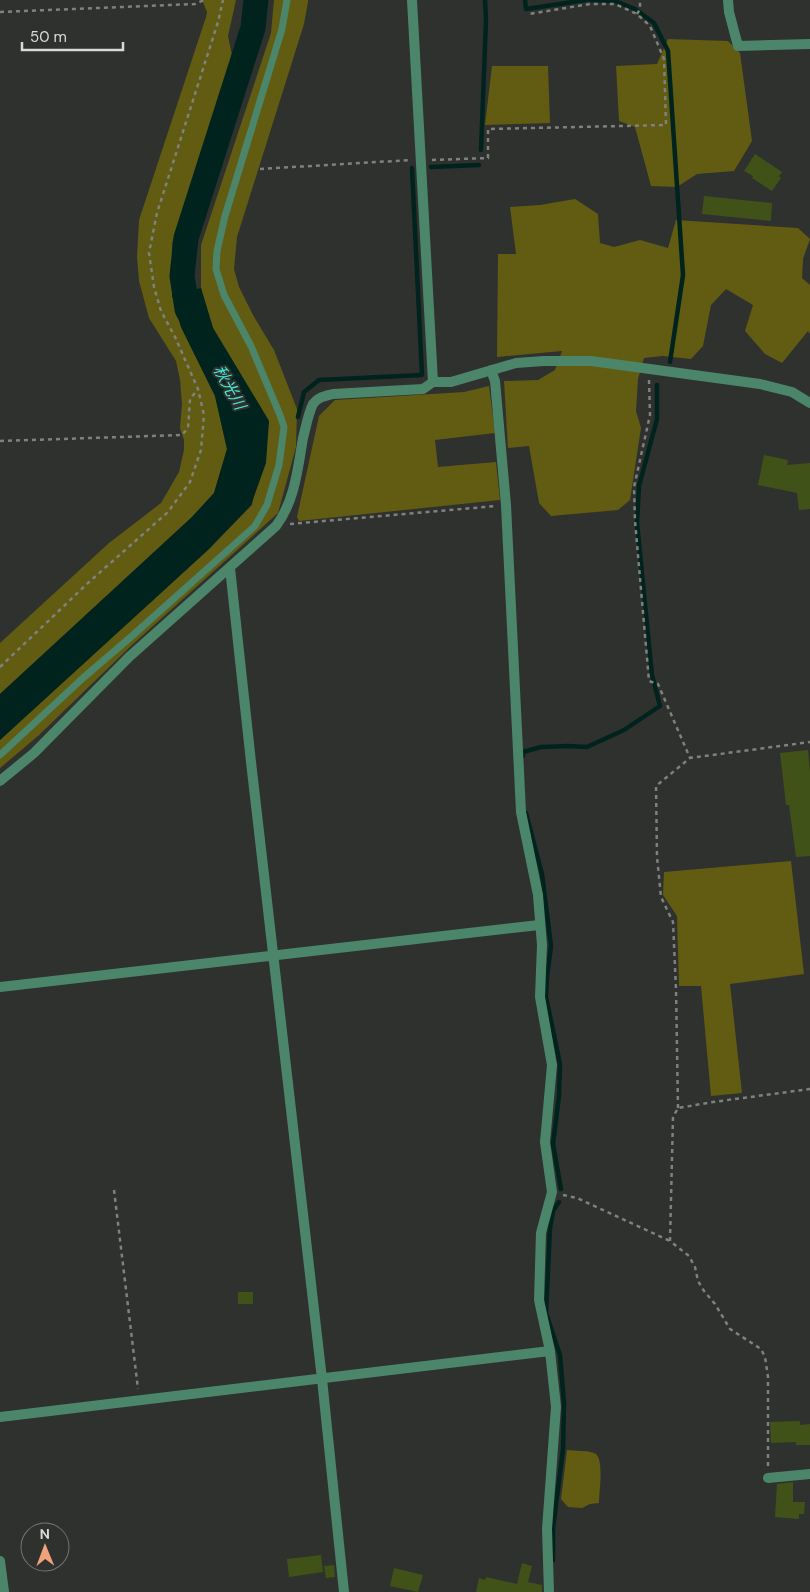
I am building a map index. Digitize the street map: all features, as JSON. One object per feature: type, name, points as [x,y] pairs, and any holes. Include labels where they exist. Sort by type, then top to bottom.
[{"type":"street","points":[[412,0],[433,382]]},
{"type":"street","points":[[728,0],[729,12],[738,46],[810,44]]},
{"type":"street","points":[[0,780],[34,753],[129,657],[276,526],[282,518],[292,494],[306,425],[313,405],[320,398],[333,394],[422,389],[433,382],[451,382],[516,363],[592,361],[760,384],[792,392],[810,403]]},
{"type":"street","points":[[491,370],[495,381],[506,505],[521,812],[538,895],[542,945],[540,997],[552,1065],[545,1142],[552,1192],[541,1233],[539,1300],[550,1352],[556,1407],[547,1529],[549,1592]]},
{"type":"street","points":[[230,568],[322,1379],[344,1592]]},
{"type":"street","points":[[0,987],[540,925]]},
{"type":"street","points":[[0,1416],[550,1352]]},
{"type":"street","points":[[768,1478],[804,1472]]},
{"type":"street","points":[[0,1562],[4,1592]]},
{"type":"lane","points":[[0,755],[83,678],[255,526],[267,505],[279,465],[284,427],[251,346],[224,296],[216,269],[217,251],[225,216],[282,29],[287,0]]},
{"type":"path","points":[[0,12],[195,4],[204,0]]},
{"type":"path","points":[[0,667],[88,583],[168,512],[190,482],[201,450],[204,415],[198,389],[175,337],[161,311],[154,288],[149,253],[157,213],[218,22],[223,0]]},
{"type":"path","points":[[637,14],[640,9],[640,0]]},
{"type":"path","points":[[260,169],[488,158],[488,129],[666,124],[664,59],[650,26],[637,14],[615,4],[590,4],[529,14]]},
{"type":"path","points":[[649,368],[650,415],[634,487],[635,522],[650,681],[658,684],[690,758]]},
{"type":"path","points":[[0,441],[182,435],[188,428],[190,399],[198,389]]},
{"type":"path","points":[[276,526],[506,505]]},
{"type":"path","points":[[670,1241],[673,1117],[678,1108],[676,990],[673,922],[661,897],[657,857],[656,786],[690,758],[810,742]]},
{"type":"path","points":[[678,1108],[810,1089]]},
{"type":"path","points":[[114,1190],[139,1400]]},
{"type":"path","points":[[552,1192],[577,1198],[670,1241],[689,1256],[695,1267],[698,1281],[730,1328],[761,1349],[765,1357],[768,1377],[768,1478]]},
{"type":"shaded area","points":[[202,0],[236,0],[228,36],[233,60],[172,243],[172,295],[181,327],[215,396],[227,449],[214,493],[192,517],[0,694],[0,643],[109,543],[161,503],[179,472],[184,450],[184,440],[180,428],[182,404],[180,380],[176,361],[149,318],[139,281],[137,257],[139,220],[206,17],[207,12]]},
{"type":"shaded area","points":[[274,0],[308,0],[308,2],[304,24],[237,237],[234,269],[239,287],[274,350],[297,409],[296,447],[278,513],[132,645],[38,736],[0,768],[0,740],[209,549],[252,505],[269,421],[213,328],[201,288],[201,245],[271,33]]},
{"type":"shaded area","points":[[668,39],[728,41],[740,53],[752,141],[734,171],[697,174],[677,187],[651,186],[635,127],[619,121],[616,66],[657,64]]},
{"type":"shaded area","points":[[492,66],[548,66],[550,123],[485,125]]},
{"type":"shaded area","points":[[575,199],[598,214],[600,243],[614,247],[640,240],[668,248],[676,220],[798,228],[810,239],[803,259],[802,278],[810,285],[810,334],[808,331],[782,363],[765,354],[745,331],[753,305],[726,289],[711,305],[703,346],[691,359],[663,356],[644,358],[638,379],[636,411],[641,428],[630,500],[618,510],[551,516],[539,503],[529,446],[508,448],[504,381],[538,380],[555,370],[562,351],[497,357],[498,254],[516,254],[510,207],[540,205]]},
{"type":"shaded area","points":[[489,386],[495,433],[435,440],[438,467],[496,462],[500,500],[299,521],[297,517],[319,416],[335,400],[464,392]]},
{"type":"shaded area","points":[[791,861],[804,974],[730,984],[742,1093],[711,1096],[701,986],[679,986],[677,916],[663,895],[664,872]]},
{"type":"shaded area","points":[[567,1450],[596,1454],[600,1463],[599,1503],[590,1504],[582,1508],[568,1507],[561,1499]]},
{"type":"water","points":[[201,288],[213,328],[269,421],[266,463],[251,505],[209,549],[0,740],[0,694],[192,517],[214,493],[227,449],[215,396],[181,327],[172,295]]},
{"type":"building","points":[[755,154],[782,172],[779,176],[781,178],[772,191],[744,171]]},
{"type":"building","points":[[704,196],[772,203],[771,221],[702,214]]},
{"type":"building","points":[[764,455],[788,460],[787,465],[810,463],[810,509],[799,510],[797,493],[758,485]]},
{"type":"building","points":[[808,750],[810,771],[810,856],[796,857],[789,805],[786,805],[780,753]]},
{"type":"building","points":[[238,1292],[253,1292],[253,1304],[238,1304]]},
{"type":"building","points":[[800,1421],[800,1425],[810,1424],[810,1445],[796,1445],[796,1442],[771,1443],[770,1422]]},
{"type":"building","points":[[793,1482],[793,1502],[805,1502],[804,1514],[799,1514],[799,1519],[775,1517],[777,1484]]},
{"type":"building","points":[[321,1555],[323,1572],[289,1577],[287,1559]]},
{"type":"building","points":[[522,1563],[532,1566],[528,1582],[542,1585],[542,1592],[476,1592],[479,1578],[485,1580],[486,1577],[517,1584]]},
{"type":"building","points":[[334,1565],[335,1577],[326,1578],[324,1566]]},
{"type":"building","points":[[394,1568],[423,1575],[418,1592],[390,1586]]},
{"type":"waterway","name":"秋光川","points":[[195,324],[187,309],[182,276],[186,238],[253,28],[256,0]]},
{"type":"waterway","points":[[481,150],[486,20],[485,0]]},
{"type":"waterway","points":[[525,0],[526,9],[586,0]]},
{"type":"waterway","points":[[590,0],[615,1],[635,9],[654,23],[668,51],[683,275],[670,362]]},
{"type":"waterway","points":[[431,167],[479,165]]},
{"type":"waterway","points":[[298,417],[304,392],[319,380],[422,375],[412,168]]},
{"type":"waterway","points":[[523,756],[523,752],[541,747],[587,747],[624,730],[660,706],[652,675],[637,523],[639,486],[657,419],[657,385]]},
{"type":"waterway","points":[[526,813],[542,874],[551,946],[546,997],[560,1064],[559,1096],[553,1144],[561,1189]]},
{"type":"waterway","points":[[553,1560],[553,1529],[563,1449],[564,1403],[560,1355],[546,1313],[550,1228],[553,1211],[559,1202]]}]
